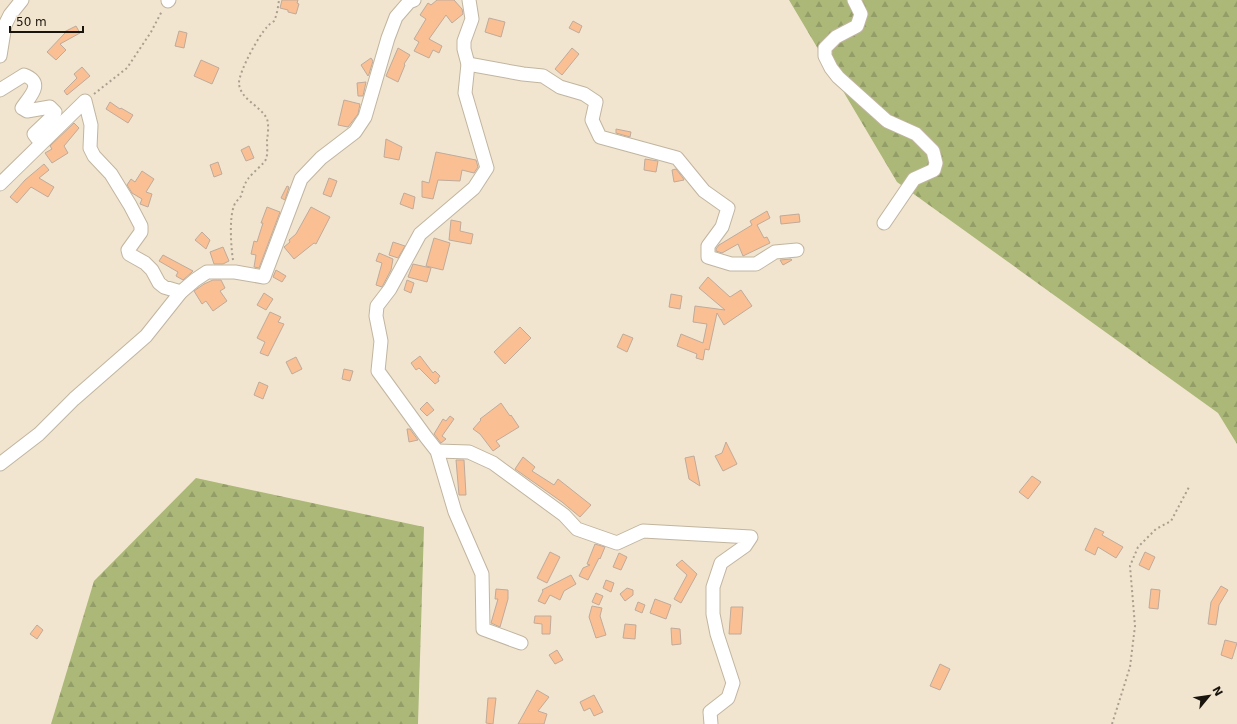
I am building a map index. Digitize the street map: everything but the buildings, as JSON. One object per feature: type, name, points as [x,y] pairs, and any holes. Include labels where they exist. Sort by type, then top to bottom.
[{"type":"street","points":[[0,56],[5,25],[10,15],[22,0]]},
{"type":"street","points":[[0,464],[39,434],[74,399],[146,336],[181,292],[195,280],[207,272],[235,272],[264,277],[301,179],[321,158],[355,132],[365,117],[388,38],[396,17],[409,2],[414,0]]},
{"type":"street","points":[[469,0],[472,19],[464,41],[464,49],[468,64],[465,93],[487,168],[474,188],[420,234],[390,289],[377,306],[376,316],[381,341],[378,372],[437,451],[456,512],[482,574],[483,629],[522,643]]},
{"type":"street","points":[[854,0],[861,14],[857,26],[836,37],[825,48],[825,56],[831,68],[838,77],[887,121],[916,134],[933,151],[936,163],[934,170],[914,179],[884,223]]},
{"type":"street","points":[[468,64],[543,76],[560,87],[584,94],[596,102],[592,120],[600,137],[677,158],[704,191],[728,208],[722,227],[708,246],[708,257],[731,264],[756,264],[775,252],[797,250]]},
{"type":"street","points":[[0,90],[24,75],[31,78],[35,84],[35,89],[22,108],[26,111],[50,107],[55,112],[54,115],[34,134],[36,138],[62,123]]},
{"type":"street","points":[[0,184],[85,101],[91,125],[90,148],[94,156],[111,174],[141,226],[141,232],[128,250],[129,254],[146,263],[152,270],[158,283],[164,287],[181,292]]},
{"type":"street","points":[[437,451],[468,452],[493,463],[564,515],[577,529],[617,543],[643,531],[751,537],[745,546],[721,563],[713,587],[714,620],[733,683],[728,698],[710,712],[711,724]]},
{"type":"path","points":[[85,101],[127,68],[151,32],[168,0]]},
{"type":"path","points":[[235,272],[231,245],[234,205],[245,184],[254,171],[263,164],[266,158],[268,128],[267,120],[260,110],[245,96],[241,90],[239,78],[240,72],[254,48],[267,27],[273,22],[276,16],[279,0]]},
{"type":"path","points":[[1112,724],[1130,667],[1135,626],[1130,566],[1138,547],[1156,529],[1171,521],[1189,487]]},
{"type":"green space","points":[[789,0],[1237,0],[1237,444],[1218,413],[897,182]]},
{"type":"green space","points":[[196,478],[424,527],[418,724],[51,724],[94,581]]}]
